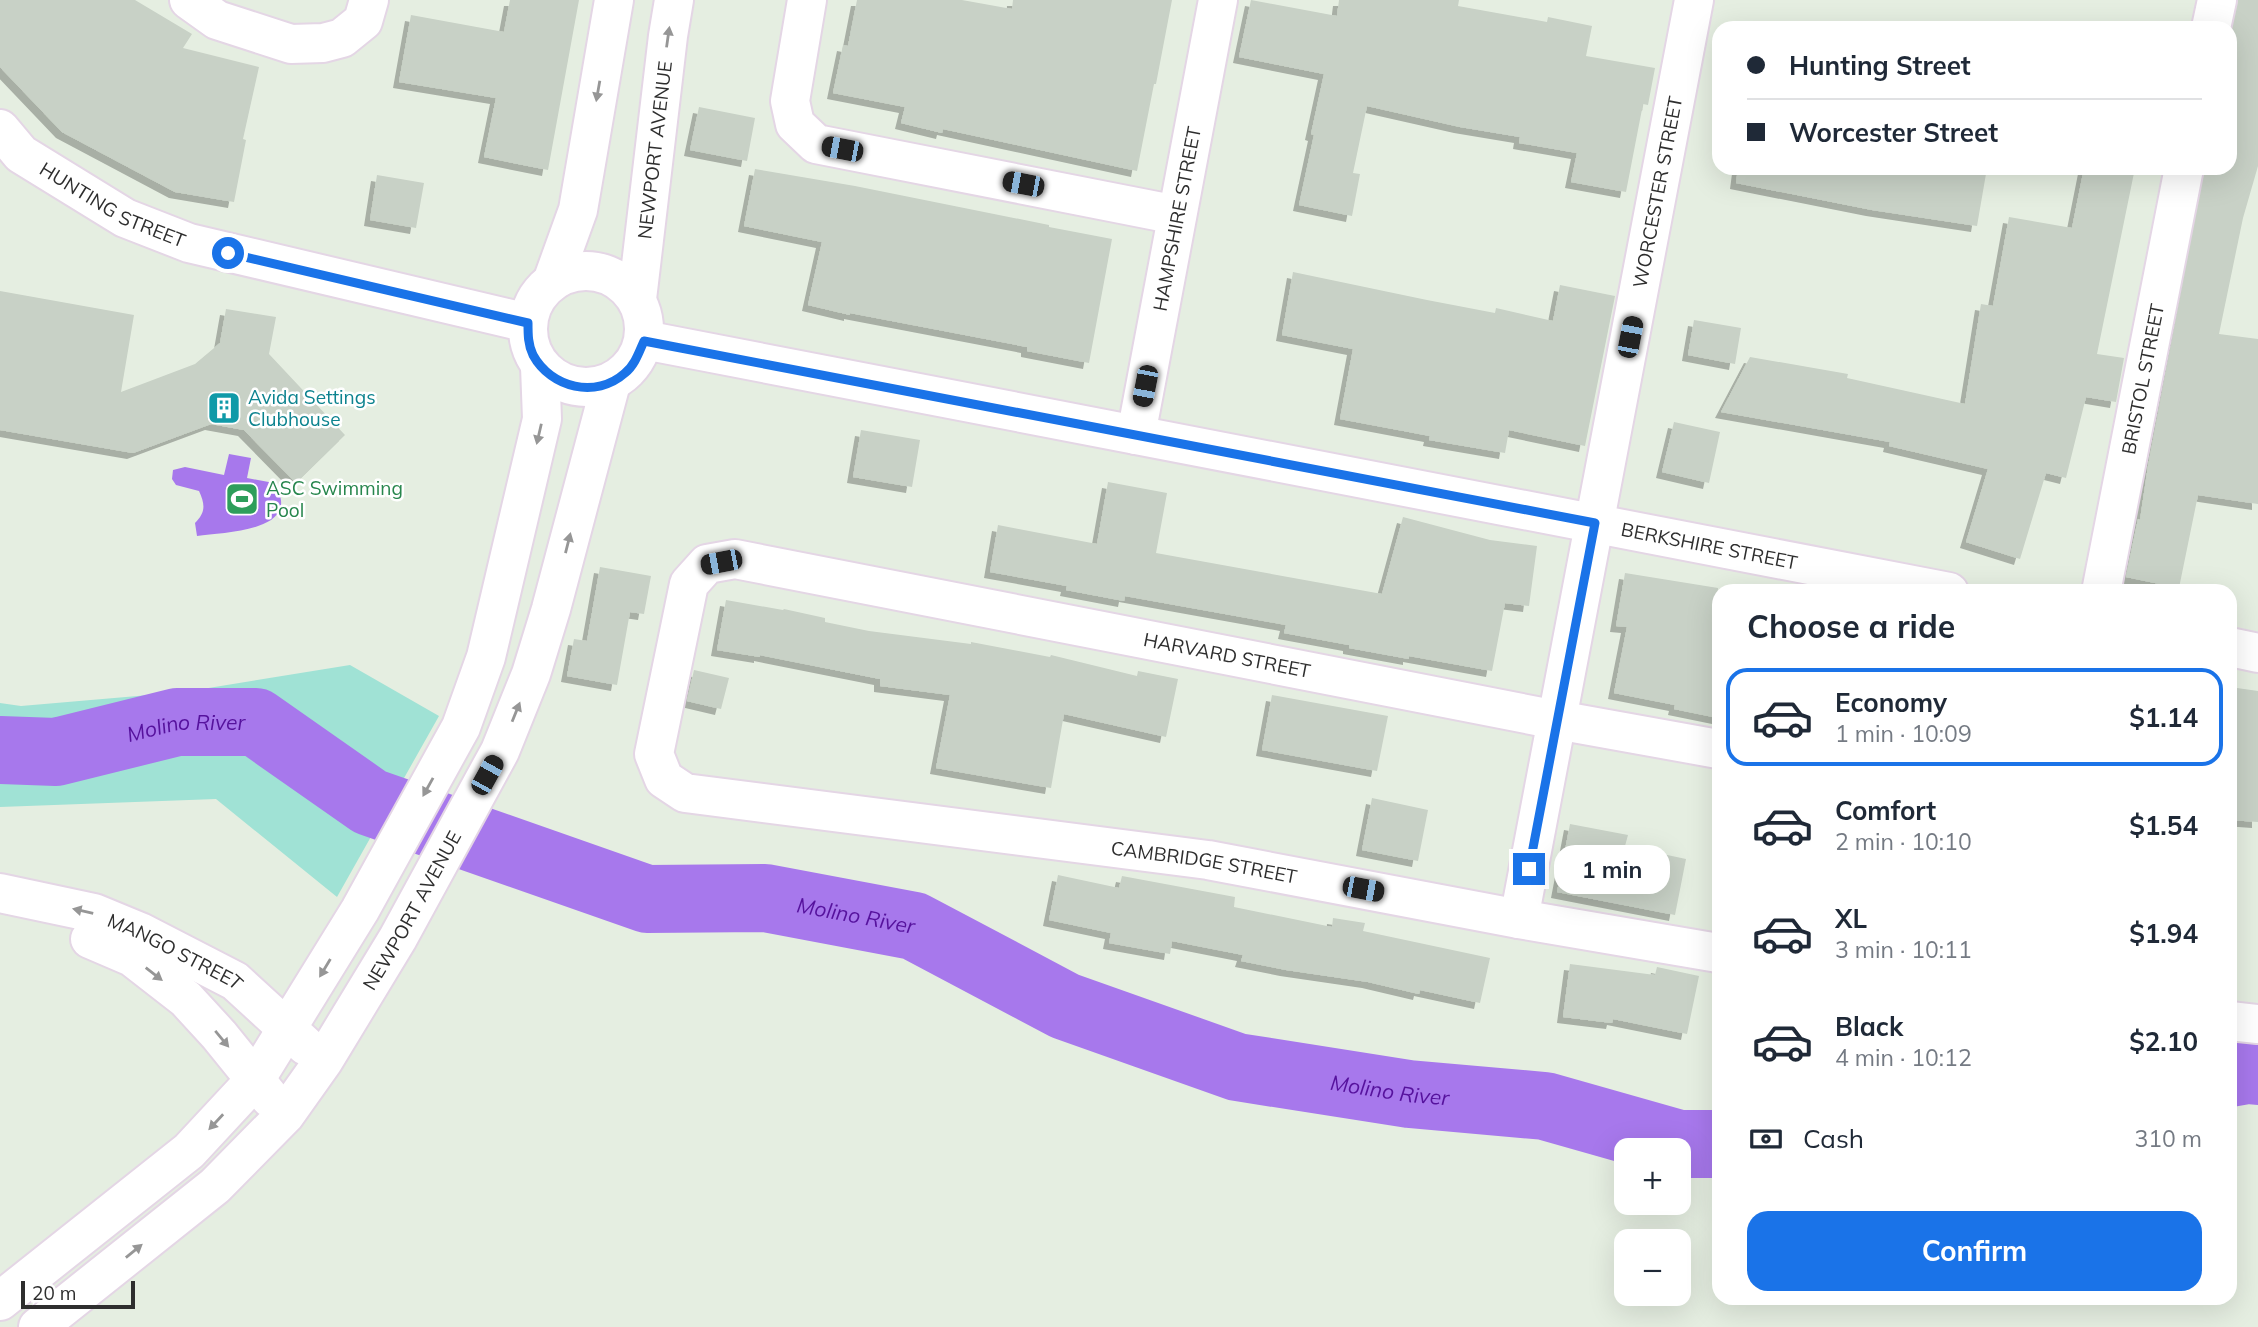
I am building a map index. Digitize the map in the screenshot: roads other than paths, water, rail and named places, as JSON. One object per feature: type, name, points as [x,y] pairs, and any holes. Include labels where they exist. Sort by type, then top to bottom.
[{"type":"street","points":[[189,0],[217,20],[291,44],[323,43],[342,38],[363,21],[369,0]]},
{"type":"street","points":[[552,282],[578,210],[614,0]]},
{"type":"street","name":"NEWPORT AVENUE","points":[[637,299],[674,0]]},
{"type":"street","points":[[807,0],[790,100],[795,124],[816,144],[1177,215]]},
{"type":"street","name":"HAMPSHIRE STREET","points":[[1136,435],[1218,0]]},
{"type":"street","name":"WORCESTER STREET","points":[[1519,919],[1695,0]]},
{"type":"street","points":[[2212,21],[2217,0]]},
{"type":"street","name":"HUNTING STREET","points":[[7,153],[125,219],[188,243],[528,323]]},
{"type":"street","name":"BRISTOL STREET","points":[[2103,584],[2183,175]]},
{"type":"street","points":[[588,270],[607,274],[624,284],[637,299],[645,326],[644,341],[637,358],[626,373],[611,383],[592,388],[572,386],[554,379],[540,366],[532,353],[528,323],[532,307],[540,293],[552,282],[569,273],[588,270]]},
{"type":"street","name":"BERKSHIRE STREET","points":[[644,341],[1909,584]]},
{"type":"street","points":[[0,1301],[189,1151],[255,1080],[360,910],[461,727],[490,647],[542,419],[540,366]]},
{"type":"street","name":"NEWPORT AVENUE","points":[[38,1327],[215,1186],[285,1115],[324,1060],[398,938],[500,751],[531,674],[551,610],[611,383]]},
{"type":"street","name":"HARVARD STREET","points":[[685,793],[664,779],[654,754],[689,584],[707,564],[735,559],[1712,748]]},
{"type":"street","points":[[2237,648],[2258,653]]},
{"type":"street","name":"CAMBRIDGE STREET","points":[[685,793],[1208,860],[1519,919],[1712,952]]},
{"type":"street","name":"MANGO STREET","points":[[0,893],[93,913],[140,932],[235,981],[287,1030],[324,1060]]},
{"type":"street","name":"MANGO STREET","points":[[0,919],[89,938],[132,957],[186,999],[285,1115]]},
{"type":"street","points":[[2237,1022],[2258,1024]]},
{"type":"waterway","name":"Molino River","points":[[0,750],[56,752],[177,722],[256,722],[370,802],[647,899],[765,898],[914,926],[1065,1006],[1237,1067],[1409,1094],[1545,1106],[1679,1144],[1712,1144]]},
{"type":"waterway","name":"Molino River","points":[[2237,1072],[2258,1071]]},
{"type":"place","name":"Avida Settings Clubhouse","points":[[224,408]]},
{"type":"place","name":"ASC Swimming Pool","points":[[242,499]]}]
